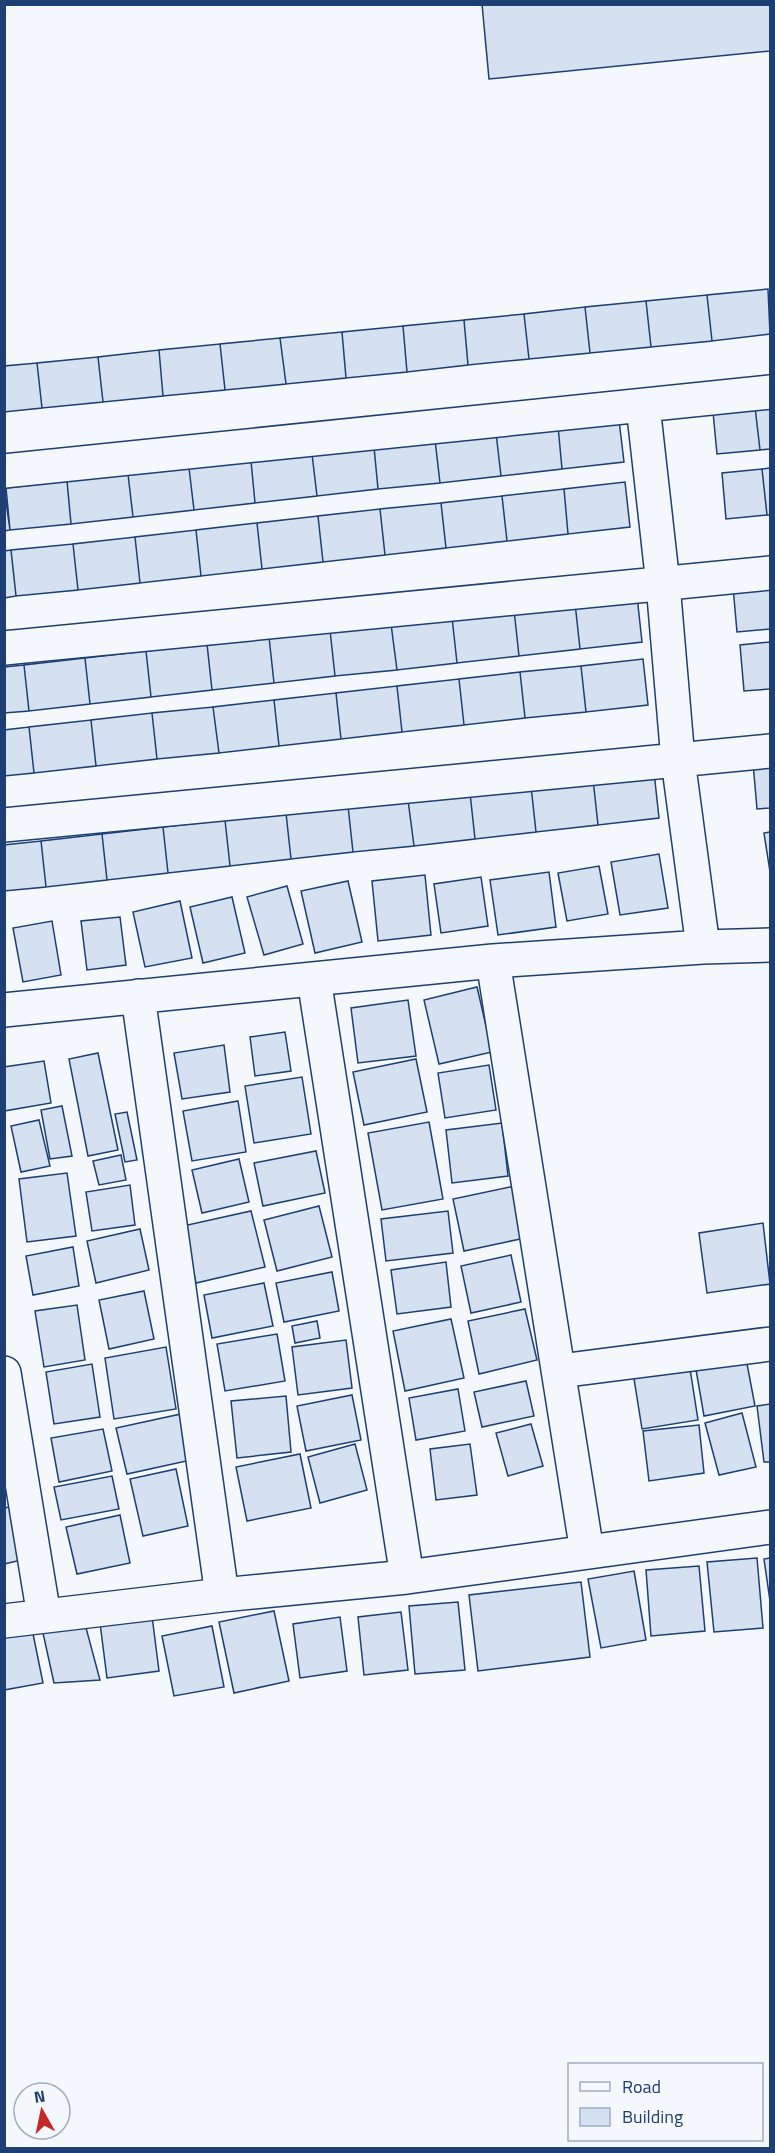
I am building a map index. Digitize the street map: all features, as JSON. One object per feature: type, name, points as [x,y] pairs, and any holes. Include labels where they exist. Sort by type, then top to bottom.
[{"type":"street","points":[[4,471],[771,392]]},
{"type":"street","points":[[643,406],[663,584],[678,760],[703,947]]},
{"type":"street","points":[[4,648],[771,573]]},
{"type":"street","points":[[4,825],[771,751]]},
{"type":"street","points":[[4,1010],[493,961],[703,947],[771,945]]},
{"type":"street","points":[[493,961],[587,1552]]},
{"type":"street","points":[[314,979],[407,1577]]},
{"type":"street","points":[[138,996],[222,1595]]},
{"type":"street","points":[[560,1371],[771,1344]]},
{"type":"street","points":[[4,1373],[8,1420],[44,1616]]},
{"type":"street","points":[[4,1621],[222,1595],[407,1577],[771,1527]]},
{"type":"building","points":[[482,4],[770,4],[770,51],[489,79]]},
{"type":"building","points":[[768,289],[770,334],[712,341],[707,295]]},
{"type":"building","points":[[707,295],[712,341],[651,347],[646,301]]},
{"type":"building","points":[[646,301],[651,347],[590,353],[585,307]]},
{"type":"building","points":[[585,307],[590,353],[529,359],[524,314]]},
{"type":"building","points":[[524,314],[529,359],[468,365],[464,320]]},
{"type":"building","points":[[464,320],[468,365],[407,372],[403,326]]},
{"type":"building","points":[[403,326],[407,372],[346,378],[342,332]]},
{"type":"building","points":[[342,332],[346,378],[286,384],[280,338]]},
{"type":"building","points":[[280,338],[286,384],[225,390],[220,344]]},
{"type":"building","points":[[220,344],[225,390],[163,396],[159,350]]},
{"type":"building","points":[[159,350],[163,396],[103,402],[98,357]]},
{"type":"building","points":[[98,357],[103,402],[42,408],[37,363]]},
{"type":"building","points":[[37,363],[42,408],[4,412],[4,366]]},
{"type":"building","points":[[770,405],[770,449],[760,450],[755,407]]},
{"type":"building","points":[[755,407],[760,450],[717,454],[713,412]]},
{"type":"building","points":[[619,420],[624,462],[562,469],[558,426]]},
{"type":"building","points":[[558,426],[562,469],[501,476],[496,433]]},
{"type":"building","points":[[496,433],[501,476],[440,483],[435,440]]},
{"type":"building","points":[[435,440],[440,483],[378,489],[374,447]]},
{"type":"building","points":[[374,447],[378,489],[317,496],[312,454]]},
{"type":"building","points":[[312,454],[317,496],[255,503],[251,461]]},
{"type":"building","points":[[251,461],[255,503],[194,510],[189,468]]},
{"type":"building","points":[[189,468],[194,510],[133,517],[128,474]]},
{"type":"building","points":[[770,468],[770,515],[767,515],[762,469]]},
{"type":"building","points":[[762,469],[767,515],[726,519],[722,473]]},
{"type":"building","points":[[128,474],[133,517],[71,524],[67,481]]},
{"type":"building","points":[[67,481],[71,524],[10,530],[6,488]]},
{"type":"building","points":[[625,482],[630,527],[568,534],[564,489]]},
{"type":"building","points":[[4,488],[10,530],[4,531]]},
{"type":"building","points":[[564,489],[568,534],[507,541],[502,496]]},
{"type":"building","points":[[502,496],[507,541],[446,548],[441,503]]},
{"type":"building","points":[[441,503],[446,548],[385,555],[380,509]]},
{"type":"building","points":[[380,509],[385,555],[323,562],[318,516]]},
{"type":"building","points":[[318,516],[323,562],[262,569],[257,523]]},
{"type":"building","points":[[257,523],[262,569],[201,576],[196,530]]},
{"type":"building","points":[[196,530],[201,576],[140,583],[135,537]]},
{"type":"building","points":[[135,537],[140,583],[78,590],[73,544]]},
{"type":"building","points":[[73,544],[78,590],[16,596],[11,550]]},
{"type":"building","points":[[11,550],[16,596],[4,598],[4,551]]},
{"type":"building","points":[[770,583],[770,629],[737,632],[733,587]]},
{"type":"building","points":[[637,596],[642,642],[580,649],[575,603]]},
{"type":"building","points":[[575,603],[580,649],[519,656],[514,610]]},
{"type":"building","points":[[514,610],[519,656],[457,663],[452,617]]},
{"type":"building","points":[[452,617],[457,663],[397,670],[391,624]]},
{"type":"building","points":[[391,624],[397,670],[335,676],[330,630]]},
{"type":"building","points":[[330,630],[335,676],[274,683],[269,637]]},
{"type":"building","points":[[269,637],[274,683],[212,690],[207,644]]},
{"type":"building","points":[[770,642],[770,689],[744,691],[740,645]]},
{"type":"building","points":[[207,644],[212,690],[151,697],[146,651]]},
{"type":"building","points":[[146,651],[151,697],[90,704],[85,658]]},
{"type":"building","points":[[85,658],[90,704],[29,711],[24,665]]},
{"type":"building","points":[[643,659],[648,705],[586,712],[581,666]]},
{"type":"building","points":[[24,665],[29,711],[4,713],[4,667]]},
{"type":"building","points":[[581,666],[586,712],[525,718],[520,672]]},
{"type":"building","points":[[520,672],[525,718],[464,725],[459,679]]},
{"type":"building","points":[[459,679],[464,725],[402,732],[397,686]]},
{"type":"building","points":[[397,686],[402,732],[341,739],[336,693]]},
{"type":"building","points":[[336,693],[341,739],[279,746],[274,700]]},
{"type":"building","points":[[274,700],[279,746],[219,753],[213,707]]},
{"type":"building","points":[[213,707],[219,753],[157,759],[152,713]]},
{"type":"building","points":[[152,713],[157,759],[96,766],[91,720]]},
{"type":"building","points":[[91,720],[96,766],[34,773],[29,727]]},
{"type":"building","points":[[29,727],[34,773],[4,776],[4,730]]},
{"type":"building","points":[[770,761],[770,808],[757,809],[753,763]]},
{"type":"building","points":[[654,772],[659,818],[598,825],[593,779]]},
{"type":"building","points":[[593,779],[598,825],[536,832],[531,786]]},
{"type":"building","points":[[531,786],[536,832],[475,839],[470,793]]},
{"type":"building","points":[[470,793],[475,839],[414,846],[408,800]]},
{"type":"building","points":[[408,800],[414,846],[353,852],[348,806]]},
{"type":"building","points":[[348,806],[353,852],[291,859],[286,813]]},
{"type":"building","points":[[286,813],[291,859],[230,866],[225,820]]},
{"type":"building","points":[[225,820],[230,866],[168,873],[163,827]]},
{"type":"building","points":[[163,827],[168,873],[107,880],[102,834]]},
{"type":"building","points":[[770,832],[770,872],[764,833]]},
{"type":"building","points":[[102,834],[107,880],[46,887],[41,841]]},
{"type":"building","points":[[41,841],[46,887],[4,891],[4,845]]},
{"type":"building","points":[[659,854],[668,908],[620,915],[611,862]]},
{"type":"building","points":[[599,866],[608,914],[567,921],[558,873]]},
{"type":"building","points":[[549,872],[556,927],[498,935],[490,880]]},
{"type":"building","points":[[425,875],[431,935],[378,941],[372,881]]},
{"type":"building","points":[[481,877],[488,926],[441,933],[434,884]]},
{"type":"building","points":[[348,881],[362,942],[315,953],[301,891]]},
{"type":"building","points":[[287,886],[303,944],[264,955],[247,897]]},
{"type":"building","points":[[232,897],[245,953],[203,963],[190,907]]},
{"type":"building","points":[[180,901],[192,958],[145,967],[133,912]]},
{"type":"building","points":[[120,917],[126,965],[87,970],[81,921]]},
{"type":"building","points":[[52,921],[61,975],[23,982],[13,928]]},
{"type":"building","points":[[477,987],[492,1052],[439,1064],[424,1000]]},
{"type":"building","points":[[408,1000],[416,1056],[358,1063],[351,1008]]},
{"type":"building","points":[[285,1032],[291,1071],[255,1076],[250,1037]]},
{"type":"building","points":[[224,1045],[230,1092],[182,1099],[174,1053]]},
{"type":"building","points":[[98,1053],[118,1150],[88,1156],[69,1059]]},
{"type":"building","points":[[416,1059],[427,1112],[364,1125],[353,1072]]},
{"type":"building","points":[[44,1061],[51,1103],[4,1111],[4,1067]]},
{"type":"building","points":[[489,1065],[496,1110],[445,1118],[438,1073]]},
{"type":"building","points":[[302,1077],[311,1134],[254,1143],[245,1086]]},
{"type":"building","points":[[238,1101],[246,1152],[192,1161],[183,1111]]},
{"type":"building","points":[[62,1106],[72,1156],[50,1159],[41,1110]]},
{"type":"building","points":[[127,1112],[137,1160],[125,1162],[115,1114]]},
{"type":"building","points":[[39,1120],[50,1166],[21,1172],[11,1126]]},
{"type":"building","points":[[429,1122],[443,1199],[382,1210],[368,1133]]},
{"type":"building","points":[[502,1123],[508,1176],[452,1183],[446,1130]]},
{"type":"building","points":[[316,1151],[325,1193],[263,1206],[254,1163]]},
{"type":"building","points":[[121,1155],[126,1180],[99,1185],[93,1161]]},
{"type":"building","points":[[239,1159],[249,1202],[202,1213],[192,1170]]},
{"type":"building","points":[[67,1173],[76,1236],[27,1242],[19,1179]]},
{"type":"building","points":[[130,1185],[135,1225],[92,1231],[86,1192]]},
{"type":"building","points":[[515,1186],[525,1238],[464,1251],[453,1199]]},
{"type":"building","points":[[319,1206],[332,1257],[277,1271],[264,1220]]},
{"type":"building","points":[[251,1211],[265,1267],[196,1283],[183,1226]]},
{"type":"building","points":[[448,1211],[453,1253],[386,1261],[381,1219]]},
{"type":"building","points":[[763,1223],[770,1284],[707,1293],[699,1233]]},
{"type":"building","points":[[140,1229],[149,1270],[96,1283],[87,1241]]},
{"type":"building","points":[[73,1247],[79,1286],[33,1295],[26,1256]]},
{"type":"building","points":[[511,1255],[521,1302],[471,1313],[461,1266]]},
{"type":"building","points":[[446,1262],[451,1307],[397,1314],[391,1270]]},
{"type":"building","points":[[332,1272],[339,1311],[284,1322],[276,1283]]},
{"type":"building","points":[[264,1283],[273,1326],[212,1338],[204,1295]]},
{"type":"building","points":[[144,1291],[154,1339],[109,1349],[99,1300]]},
{"type":"building","points":[[77,1305],[85,1360],[44,1367],[35,1311]]},
{"type":"building","points":[[525,1309],[537,1360],[479,1374],[468,1321]]},
{"type":"building","points":[[451,1319],[464,1378],[405,1391],[393,1331]]},
{"type":"building","points":[[317,1321],[320,1338],[295,1343],[292,1326]]},
{"type":"building","points":[[277,1334],[285,1381],[225,1391],[217,1344]]},
{"type":"building","points":[[346,1340],[352,1388],[298,1395],[292,1347]]},
{"type":"building","points":[[166,1347],[176,1409],[114,1419],[105,1358]]},
{"type":"building","points":[[744,1348],[755,1406],[704,1416],[694,1358]]},
{"type":"building","points":[[688,1356],[698,1420],[642,1429],[632,1366]]},
{"type":"building","points":[[92,1364],[100,1417],[54,1424],[46,1372]]},
{"type":"building","points":[[526,1381],[534,1416],[482,1427],[474,1392]]},
{"type":"building","points":[[458,1389],[465,1431],[416,1440],[409,1398]]},
{"type":"building","points":[[352,1395],[361,1440],[306,1451],[297,1406]]},
{"type":"building","points":[[286,1396],[291,1452],[237,1458],[231,1401]]},
{"type":"building","points":[[770,1404],[770,1462],[764,1462],[757,1406]]},
{"type":"building","points":[[742,1413],[756,1467],[719,1475],[705,1423]]},
{"type":"building","points":[[181,1414],[191,1460],[127,1474],[116,1428]]},
{"type":"building","points":[[531,1424],[543,1466],[508,1476],[496,1433]]},
{"type":"building","points":[[699,1425],[704,1473],[649,1481],[643,1431]]},
{"type":"building","points":[[103,1429],[112,1471],[59,1482],[51,1438]]},
{"type":"building","points":[[355,1444],[367,1490],[320,1503],[308,1457]]},
{"type":"building","points":[[470,1444],[477,1495],[436,1500],[430,1449]]},
{"type":"building","points":[[300,1454],[311,1508],[247,1521],[236,1467]]},
{"type":"building","points":[[176,1469],[188,1526],[143,1536],[130,1479]]},
{"type":"building","points":[[112,1476],[119,1509],[61,1520],[54,1487]]},
{"type":"building","points":[[14,1506],[26,1559],[4,1564],[4,1508]]},
{"type":"building","points":[[120,1515],[130,1563],[77,1574],[66,1527]]},
{"type":"building","points":[[757,1558],[763,1628],[714,1632],[707,1562]]},
{"type":"building","points":[[770,1558],[770,1601],[764,1559]]},
{"type":"building","points":[[699,1566],[705,1631],[651,1636],[646,1570]]},
{"type":"building","points":[[634,1571],[646,1640],[601,1648],[588,1579]]},
{"type":"building","points":[[581,1582],[590,1657],[478,1671],[469,1595]]},
{"type":"building","points":[[458,1602],[465,1670],[415,1674],[409,1606]]},
{"type":"building","points":[[274,1611],[289,1681],[234,1693],[219,1622]]},
{"type":"building","points":[[401,1612],[408,1670],[364,1675],[358,1617]]},
{"type":"building","points":[[152,1616],[159,1671],[107,1678],[100,1623]]},
{"type":"building","points":[[340,1617],[347,1671],[300,1678],[293,1624]]},
{"type":"building","points":[[31,1624],[43,1683],[4,1690],[4,1629]]},
{"type":"building","points":[[41,1624],[85,1624],[100,1680],[54,1683]]},
{"type":"building","points":[[212,1626],[224,1687],[174,1696],[162,1636]]}]
